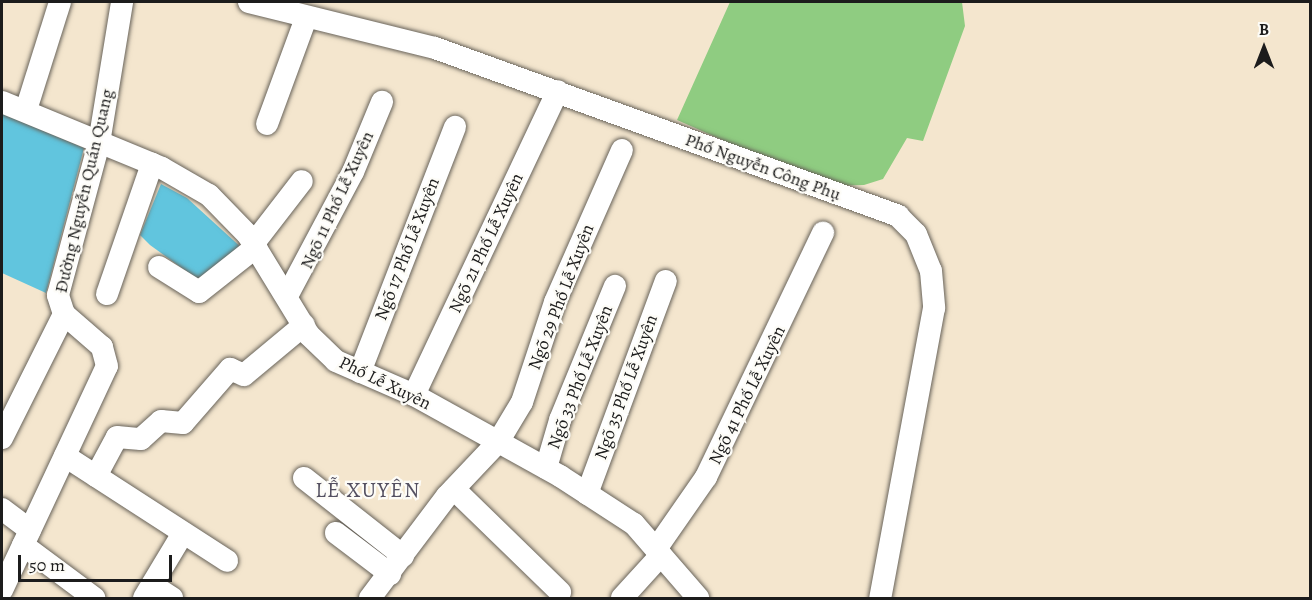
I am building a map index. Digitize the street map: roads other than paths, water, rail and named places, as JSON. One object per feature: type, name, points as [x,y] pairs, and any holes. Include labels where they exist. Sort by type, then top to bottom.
[{"type":"street","points":[[26,110],[60,2]]},
{"type":"street","name":"Đường Nguyễn Quán Quang","points":[[2,590],[107,366],[102,347],[95,338],[64,314],[58,295],[99,142],[123,2]]},
{"type":"street","name":"Phố Nguyễn Công Phụ","points":[[249,2],[306,18],[435,48],[898,216],[916,234],[931,271],[934,308],[880,598]]},
{"type":"street","points":[[267,124],[306,18]]},
{"type":"street","name":"Ngõ 21 Phố Lễ Xuyên","points":[[414,395],[558,91]]},
{"type":"street","name":"Phố Lễ Xuyên","points":[[2,102],[152,164],[209,195],[255,245],[304,326],[336,361],[414,395],[546,468],[634,524],[698,598]]},
{"type":"street","name":"Ngõ 11 Phố Lễ Xuyên","points":[[287,296],[302,275],[353,172],[382,102]]},
{"type":"street","name":"Ngõ 17 Phố Lễ Xuyên","points":[[360,372],[455,127]]},
{"type":"street","name":"Ngõ 29 Phố Lễ Xuyên","points":[[370,598],[454,489],[498,442],[522,402],[555,302],[622,150]]},
{"type":"street","points":[[107,294],[152,164]]},
{"type":"street","points":[[159,267],[199,292],[255,245],[302,181]]},
{"type":"street","name":"Ngõ 41 Phố Lễ Xuyên","points":[[622,598],[659,552],[706,477],[824,234]]},
{"type":"street","name":"Ngõ 35 Phố Lễ Xuyên","points":[[587,494],[666,281]]},
{"type":"street","name":"Ngõ 33 Phố Lễ Xuyên","points":[[546,468],[560,420],[615,286]]},
{"type":"street","points":[[2,438],[64,314]]},
{"type":"street","points":[[96,476],[117,437],[141,439],[161,421],[183,423],[230,369],[244,375],[304,326]]},
{"type":"street","points":[[65,456],[227,561]]},
{"type":"street","points":[[304,478],[396,565]]},
{"type":"street","points":[[454,489],[560,592]]},
{"type":"street","points":[[2,509],[27,537],[93,598]]},
{"type":"street","points":[[172,598],[148,592],[183,533]]},
{"type":"street","points":[[336,533],[396,565]]},
{"type":"water","points":[[2,113],[84,148],[46,293],[2,273]]},
{"type":"water","points":[[161,184],[187,198],[244,250],[202,279],[197,279],[150,245],[140,235]]},
{"type":"district","name":"LỄ XUYÊN","points":[[368,490]]}]
